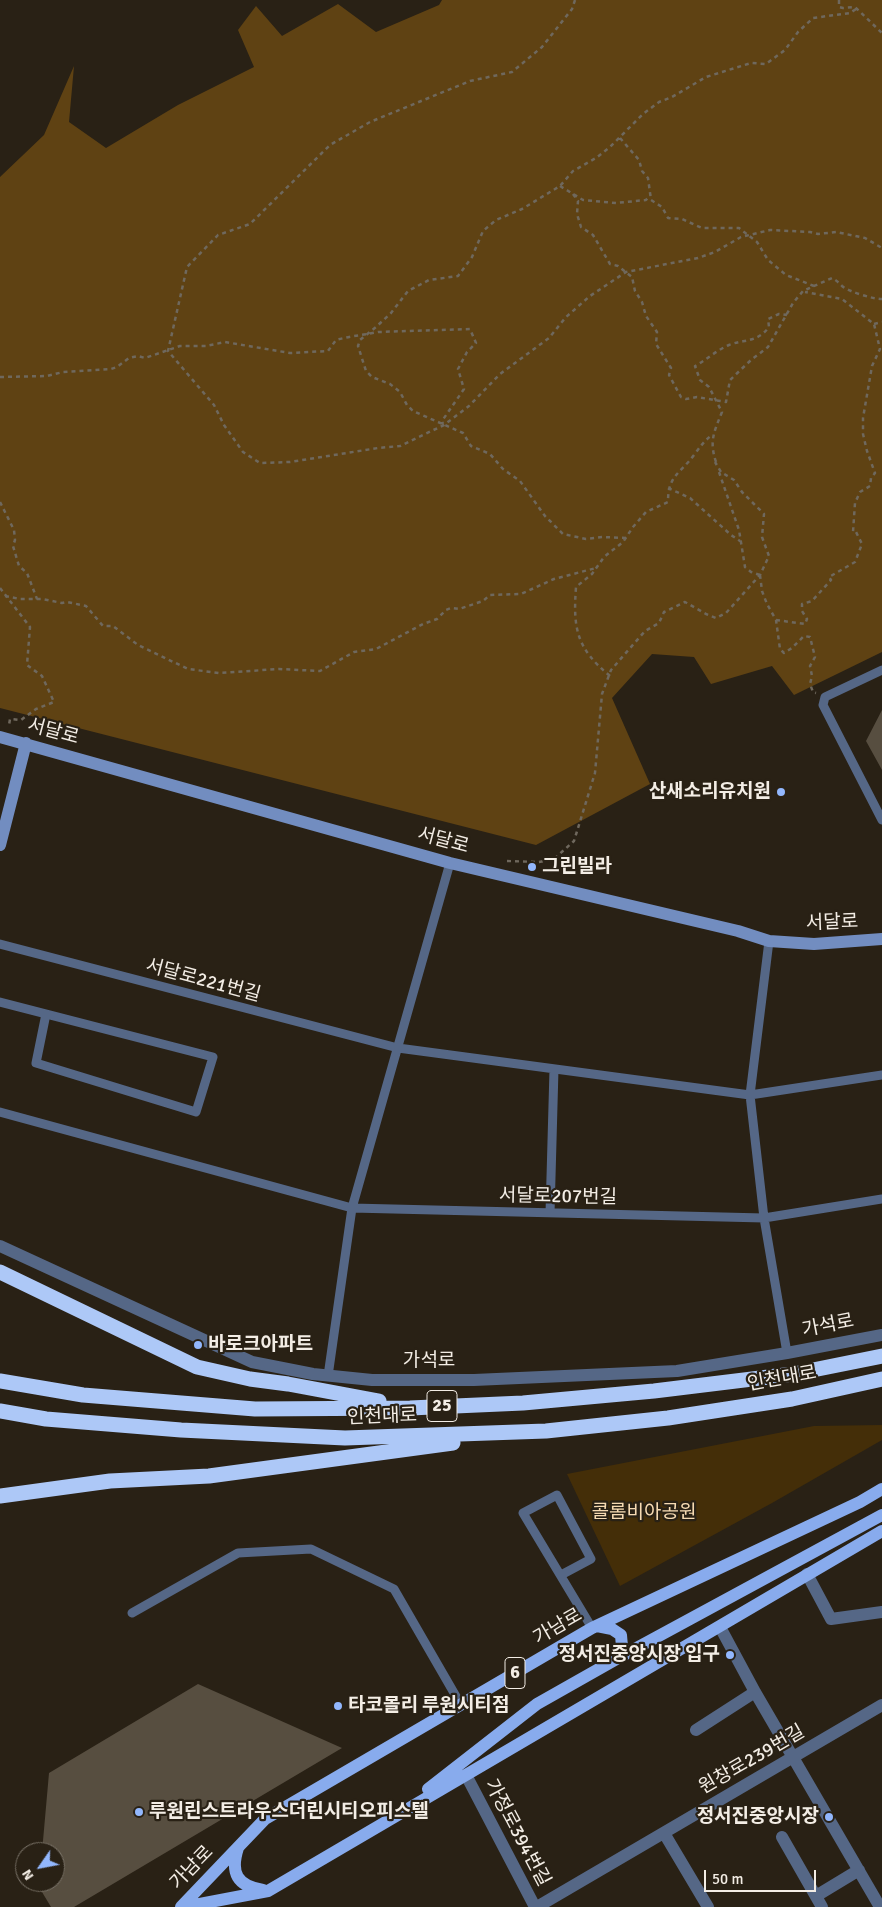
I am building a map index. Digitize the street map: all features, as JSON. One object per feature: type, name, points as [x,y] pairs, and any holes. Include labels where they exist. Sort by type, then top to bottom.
[{"type":"highway","points":[[0,1272],[197,1367],[250,1380],[297,1386],[410,1408]]},
{"type":"highway","name":"인천대로","points":[[0,1381],[83,1395],[255,1408],[410,1408],[523,1403],[654,1391],[793,1374],[882,1356]]},
{"type":"highway","name":"인천대로","points":[[0,1411],[46,1419],[181,1430],[344,1438],[546,1431],[668,1418],[792,1399],[882,1380]]},
{"type":"highway","points":[[0,1496],[110,1481],[209,1476],[546,1431]]},
{"type":"main road","name":"가남로","points":[[183,1907],[265,1819],[595,1627],[860,1502],[882,1489]]},
{"type":"main road","points":[[397,1814],[537,1704],[882,1515]]},
{"type":"main road","name":"가남로","points":[[183,1907],[268,1891],[882,1531]]},
{"type":"main road","points":[[595,1627],[612,1629],[621,1635],[622,1647],[620,1657]]},
{"type":"main road","points":[[239,1846],[234,1861],[236,1874],[242,1883],[251,1888],[268,1891]]},
{"type":"street","name":"서달로","points":[[4,738],[450,862],[738,931],[769,941],[814,944],[882,939]]},
{"type":"street","points":[[0,845],[26,743]]},
{"type":"street","name":"가석로","points":[[0,1246],[252,1362],[328,1376],[372,1380],[474,1380],[668,1371],[787,1353],[882,1335]]},
{"type":"street","points":[[807,1574],[831,1619],[882,1612]]},
{"type":"street","points":[[720,1627],[755,1692],[880,1907]]},
{"type":"street","points":[[696,1730],[755,1692]]},
{"type":"street","name":"원창로239번길","points":[[536,1907],[882,1706]]},
{"type":"street","name":"가정로394번길","points":[[466,1775],[536,1907]]},
{"type":"street","points":[[664,1833],[708,1907]]},
{"type":"street","points":[[782,1837],[819,1902],[859,1870]]},
{"type":"lane","points":[[882,670],[825,697],[823,705],[882,820]]},
{"type":"lane","points":[[328,1376],[352,1208],[450,862]]},
{"type":"lane","points":[[769,941],[750,1095],[764,1218],[787,1353]]},
{"type":"lane","name":"서달로221번길","points":[[0,944],[398,1048]]},
{"type":"lane","points":[[0,1002],[213,1057],[196,1112],[36,1063],[46,1014]]},
{"type":"lane","points":[[398,1048],[750,1095],[882,1076]]},
{"type":"lane","points":[[550,1213],[554,1069]]},
{"type":"lane","points":[[0,1112],[352,1208]]},
{"type":"lane","name":"서달로207번길","points":[[352,1208],[764,1218],[882,1199]]},
{"type":"lane","points":[[561,1575],[590,1559],[557,1495],[522,1513],[561,1575],[595,1627]]},
{"type":"lane","points":[[132,1614],[238,1553],[311,1548],[394,1589],[461,1705]]},
{"type":"path","points":[[168,351],[187,268],[218,235],[250,224],[330,145],[370,122],[470,81],[512,72],[542,47],[572,9],[574,0]]},
{"type":"path","points":[[839,0],[839,6],[856,9],[882,33]]},
{"type":"path","points":[[626,538],[603,537],[586,539],[563,534],[545,516],[520,480],[503,469],[490,454],[471,446],[463,432],[414,411],[407,405],[400,392],[390,384],[372,377],[366,371],[358,346],[360,340],[391,313],[408,291],[429,280],[458,276],[472,257],[483,231],[496,220],[522,209],[560,186],[574,171],[596,158],[620,138],[643,114],[659,102],[672,97],[706,77],[751,63],[766,64],[784,50],[812,18],[850,13],[856,9]]},
{"type":"path","points":[[620,138],[640,160],[642,172],[648,178],[651,200],[662,208],[668,218],[682,219],[702,228],[739,228],[756,242],[768,260],[786,275],[814,286]]},
{"type":"path","points":[[560,186],[583,200],[616,203],[646,200],[651,194]]},
{"type":"path","points":[[573,194],[578,201],[577,214],[581,227],[593,235],[610,264],[618,266],[632,277],[635,291],[642,302],[646,316],[657,332],[656,344],[671,368],[669,375],[681,397],[686,399],[697,397],[726,402],[730,380],[750,360],[768,347],[793,303],[803,291],[832,278],[842,286],[859,293],[882,298]]},
{"type":"path","points":[[168,351],[214,405],[243,452],[260,463],[290,462],[400,446],[444,425],[469,406],[500,374],[549,338],[566,317],[590,296],[626,272],[698,258],[715,252],[741,237],[770,230],[818,234],[836,232],[864,238],[882,248]]},
{"type":"path","points":[[776,620],[805,624],[807,619],[802,611],[802,604],[812,600],[831,580],[829,577],[855,562],[862,544],[856,532],[853,532],[855,503],[860,492],[870,486],[871,478],[875,473],[865,442],[862,418],[872,366],[880,349],[874,324],[842,299],[803,291]]},
{"type":"path","points":[[760,575],[751,572],[745,567],[733,510],[711,449],[712,435],[722,412],[709,387],[700,380],[695,366],[730,345],[750,341],[766,332],[769,328],[768,319],[779,314],[787,315]]},
{"type":"path","points":[[874,324],[882,322]]},
{"type":"path","points":[[0,377],[47,376],[64,372],[111,369],[118,367],[129,358],[138,356],[145,358],[180,346],[206,346],[225,342],[290,353],[328,351],[336,340],[359,334],[470,329],[476,343],[458,369],[464,389],[442,421],[444,425]]},
{"type":"path","points":[[610,676],[596,665],[584,648],[574,614],[576,587],[592,574],[604,557],[626,538],[632,527],[646,512],[668,502],[668,488],[673,477],[694,456],[702,442],[712,435]]},
{"type":"path","points":[[501,861],[539,862],[554,859],[574,841],[595,773],[602,694],[611,670],[639,638],[660,623],[664,612],[685,602],[716,618],[726,613],[760,575],[769,556],[762,537],[764,514],[742,492],[734,480],[720,472],[715,462]]},
{"type":"path","points":[[668,488],[690,498],[731,536],[740,541]]},
{"type":"path","points":[[0,502],[14,530],[13,546],[19,566],[27,573],[37,599]]},
{"type":"path","points":[[5,596],[20,600],[37,599],[86,606],[103,626],[113,626],[138,645],[188,669],[219,673],[280,669],[320,671],[354,652],[376,649],[437,619],[446,610],[460,609],[483,601],[490,595],[521,594],[554,579],[596,568]]},
{"type":"path","points":[[760,575],[766,604],[776,620],[780,649],[784,653],[804,636],[810,637],[815,657],[810,666],[812,676],[810,684],[813,692],[825,697]]},
{"type":"path","points":[[0,588],[30,627],[27,665],[42,676],[54,702],[20,720],[10,719],[4,738]]},
{"type":"green space","name":"콜롬비아공원","points":[[882,1425],[882,1440],[620,1586],[567,1474],[814,1426]]},
{"type":"shaded area","points":[[442,0],[882,0],[882,652],[794,695],[772,666],[711,684],[694,657],[652,654],[612,698],[650,784],[536,845],[0,708],[0,177],[44,135],[74,66],[69,122],[106,148],[178,105],[254,67],[238,30],[256,6],[282,36],[338,4],[376,32],[439,5]]},
{"type":"building","points":[[882,710],[882,770],[866,741]]},
{"type":"building","name":"루원린스트라우스더린시티오피스텔","points":[[198,1684],[342,1748],[74,1907],[51,1907],[42,1892],[65,1892],[65,1842],[43,1842],[49,1773]]},
{"type":"place","name":"산새소리유치원","points":[[781,792]]},
{"type":"place","name":"그린빌라","points":[[532,867]]},
{"type":"place","name":"바로크아파트","points":[[198,1345]]},
{"type":"place","name":"정서진중앙시장 입구","points":[[730,1655]]},
{"type":"place","name":"타코몰리 루원시티점","points":[[338,1706]]},
{"type":"place","name":"루원린스트라우스더린시티오피스텔","points":[[139,1812]]},
{"type":"place","name":"정서진중앙시장","points":[[829,1817]]}]
